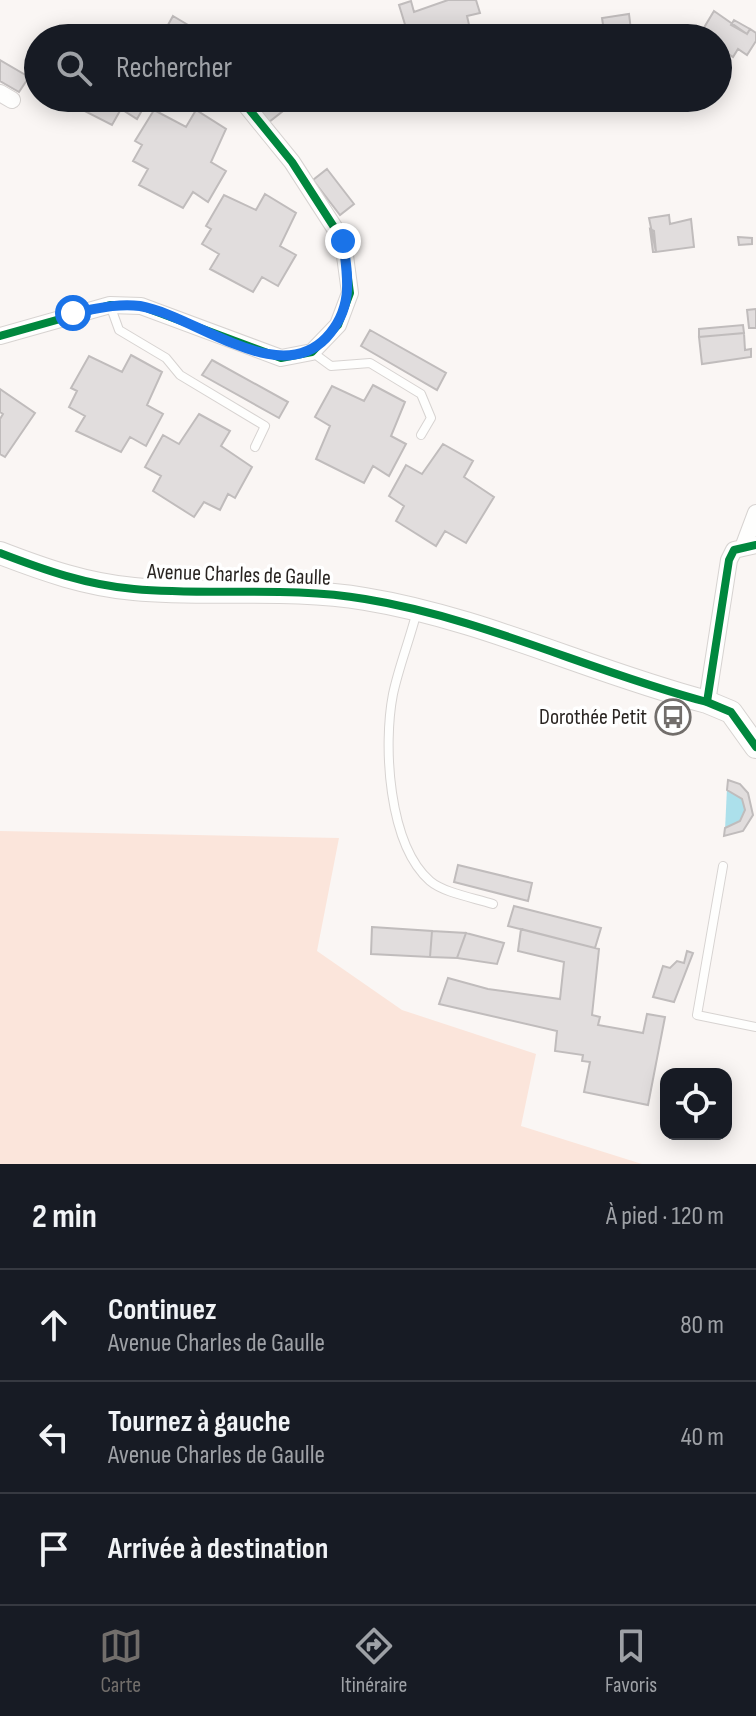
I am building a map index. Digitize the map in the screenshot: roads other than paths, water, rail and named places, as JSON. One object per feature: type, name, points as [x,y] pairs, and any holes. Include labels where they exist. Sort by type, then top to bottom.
[{"type":"street","points":[[0,336],[110,305],[141,306],[281,358],[312,352],[338,325],[350,293],[343,241],[292,162],[251,112]]},
{"type":"street","points":[[707,702],[729,560],[734,550],[750,545],[756,513]]},
{"type":"street","name":"Avenue Charles de Gaulle","points":[[0,553],[69,578],[131,589],[302,593],[364,598],[417,611],[707,702],[731,712],[756,747]]},
{"type":"lane","points":[[110,305],[119,330],[166,358],[180,375],[265,426],[255,447]]},
{"type":"lane","points":[[312,352],[331,366],[370,363],[421,394],[431,418],[421,435]]},
{"type":"lane","points":[[417,611],[393,695],[390,771],[397,819],[413,862],[432,883],[493,904]]},
{"type":"lane","points":[[723,866],[697,1015],[756,1027]]},
{"type":"water","points":[[727,788],[743,798],[747,810],[741,822],[725,830]]},
{"type":"place","name":"Dorothée Petit","points":[[673,717]]}]
